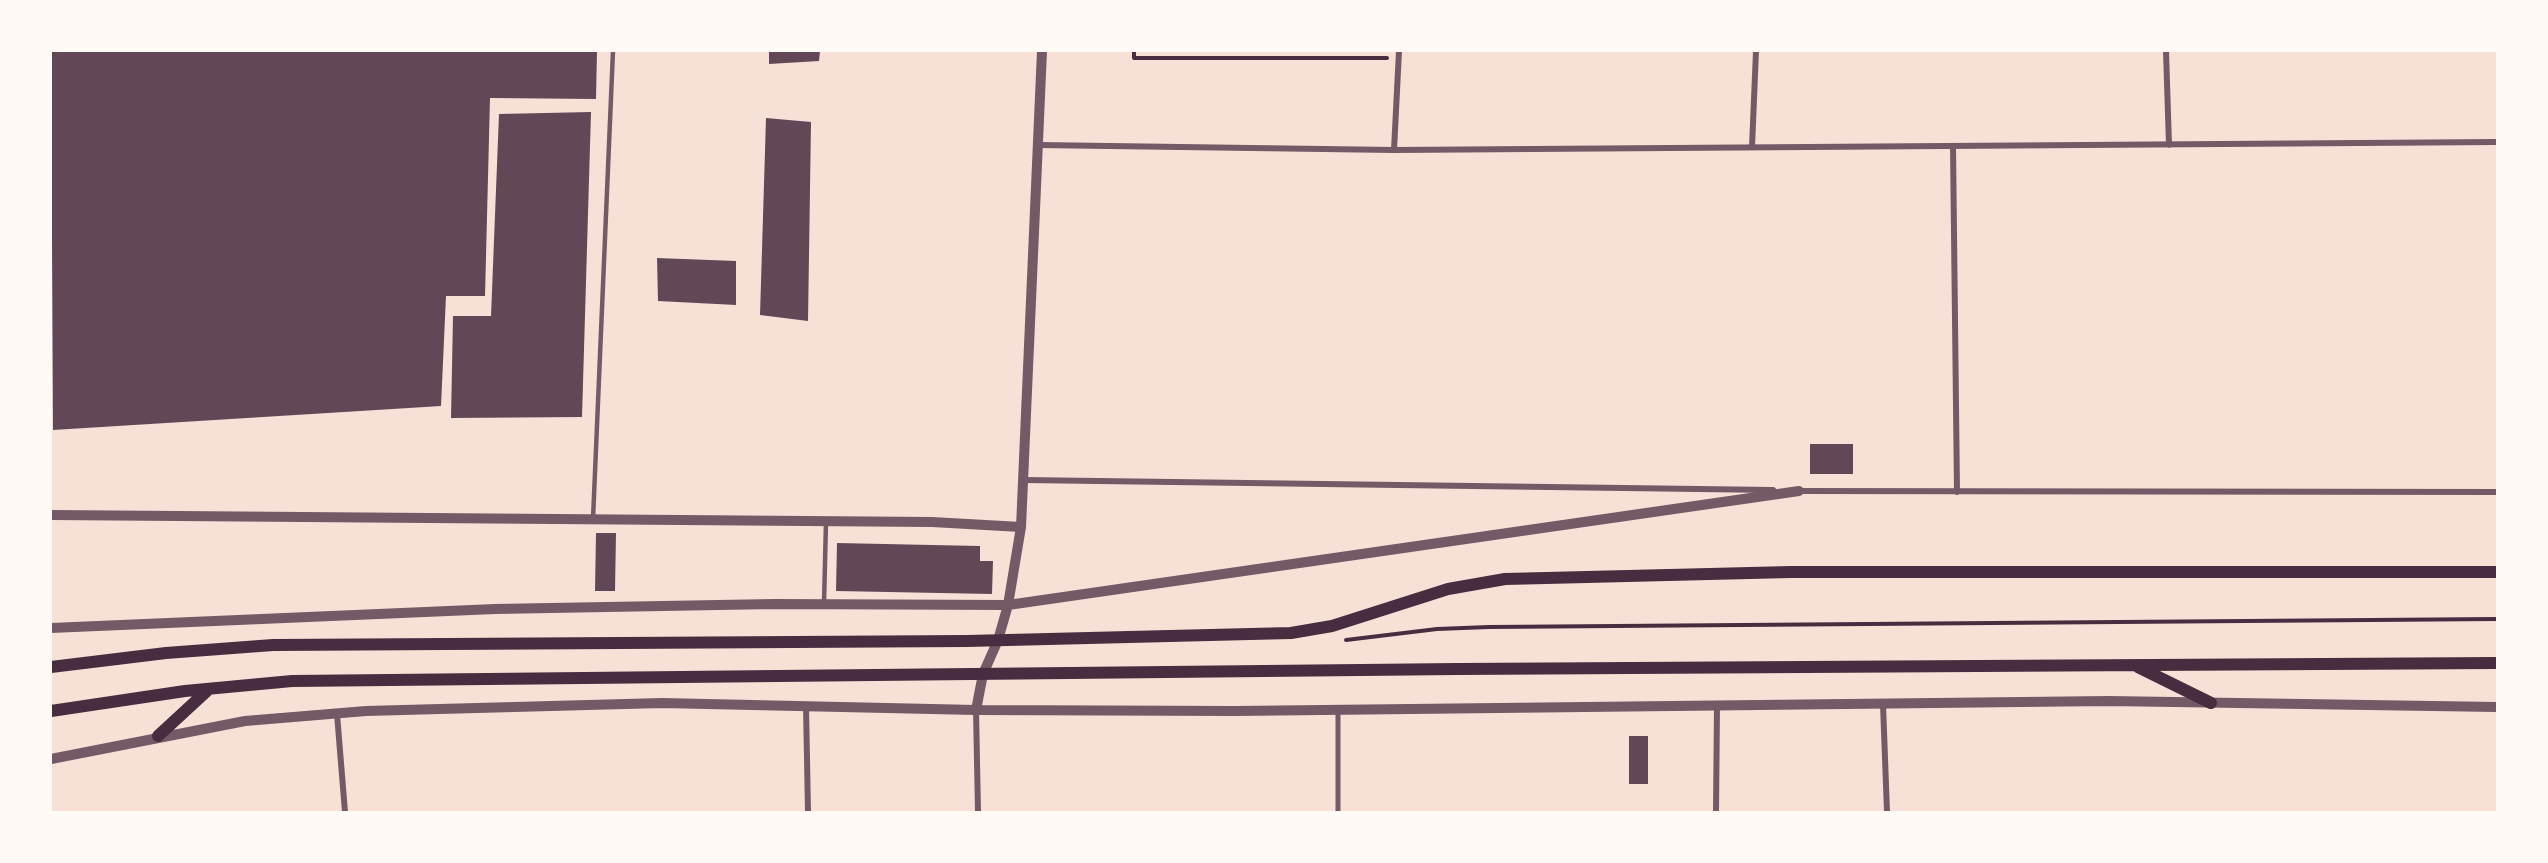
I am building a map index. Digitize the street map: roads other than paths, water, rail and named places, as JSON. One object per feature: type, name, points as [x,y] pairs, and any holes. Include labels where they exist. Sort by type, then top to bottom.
[{"type":"main road","points":[[51,667],[166,653],[273,645],[998,640],[1291,633],[1332,626],[1448,589],[1505,579],[1791,572],[2497,572]]},
{"type":"main road","points":[[51,711],[209,689],[326,680],[2497,663]]},
{"type":"main road","points":[[2134,665],[2211,703]]},
{"type":"main road","points":[[158,736],[209,689]]},
{"type":"street","points":[[978,812],[976,710],[983,674],[998,640],[1008,605],[1021,527],[1042,51]]},
{"type":"street","points":[[1752,147],[1756,51]]},
{"type":"street","points":[[2166,51],[2169,145]]},
{"type":"street","points":[[1394,150],[1399,54]]},
{"type":"street","points":[[1038,145],[1394,150],[2497,142]]},
{"type":"street","points":[[1953,146],[1957,492]]},
{"type":"street","points":[[1023,480],[1799,491],[2497,492]]},
{"type":"street","points":[[51,628],[495,609],[824,604],[1008,605],[1799,491]]},
{"type":"street","points":[[51,515],[932,522],[1021,527]]},
{"type":"street","points":[[51,759],[158,736],[245,721],[366,711],[662,703],[976,710],[1338,710],[2109,701],[2497,707]]},
{"type":"street","points":[[1883,704],[1887,812]]},
{"type":"street","points":[[806,705],[808,812]]},
{"type":"street","points":[[1716,812],[1717,705]]},
{"type":"street","points":[[1338,710],[1338,812]]},
{"type":"street","points":[[337,714],[345,812]]},
{"type":"lane","points":[[593,519],[613,51]]},
{"type":"lane","points":[[824,604],[826,521]]}]
